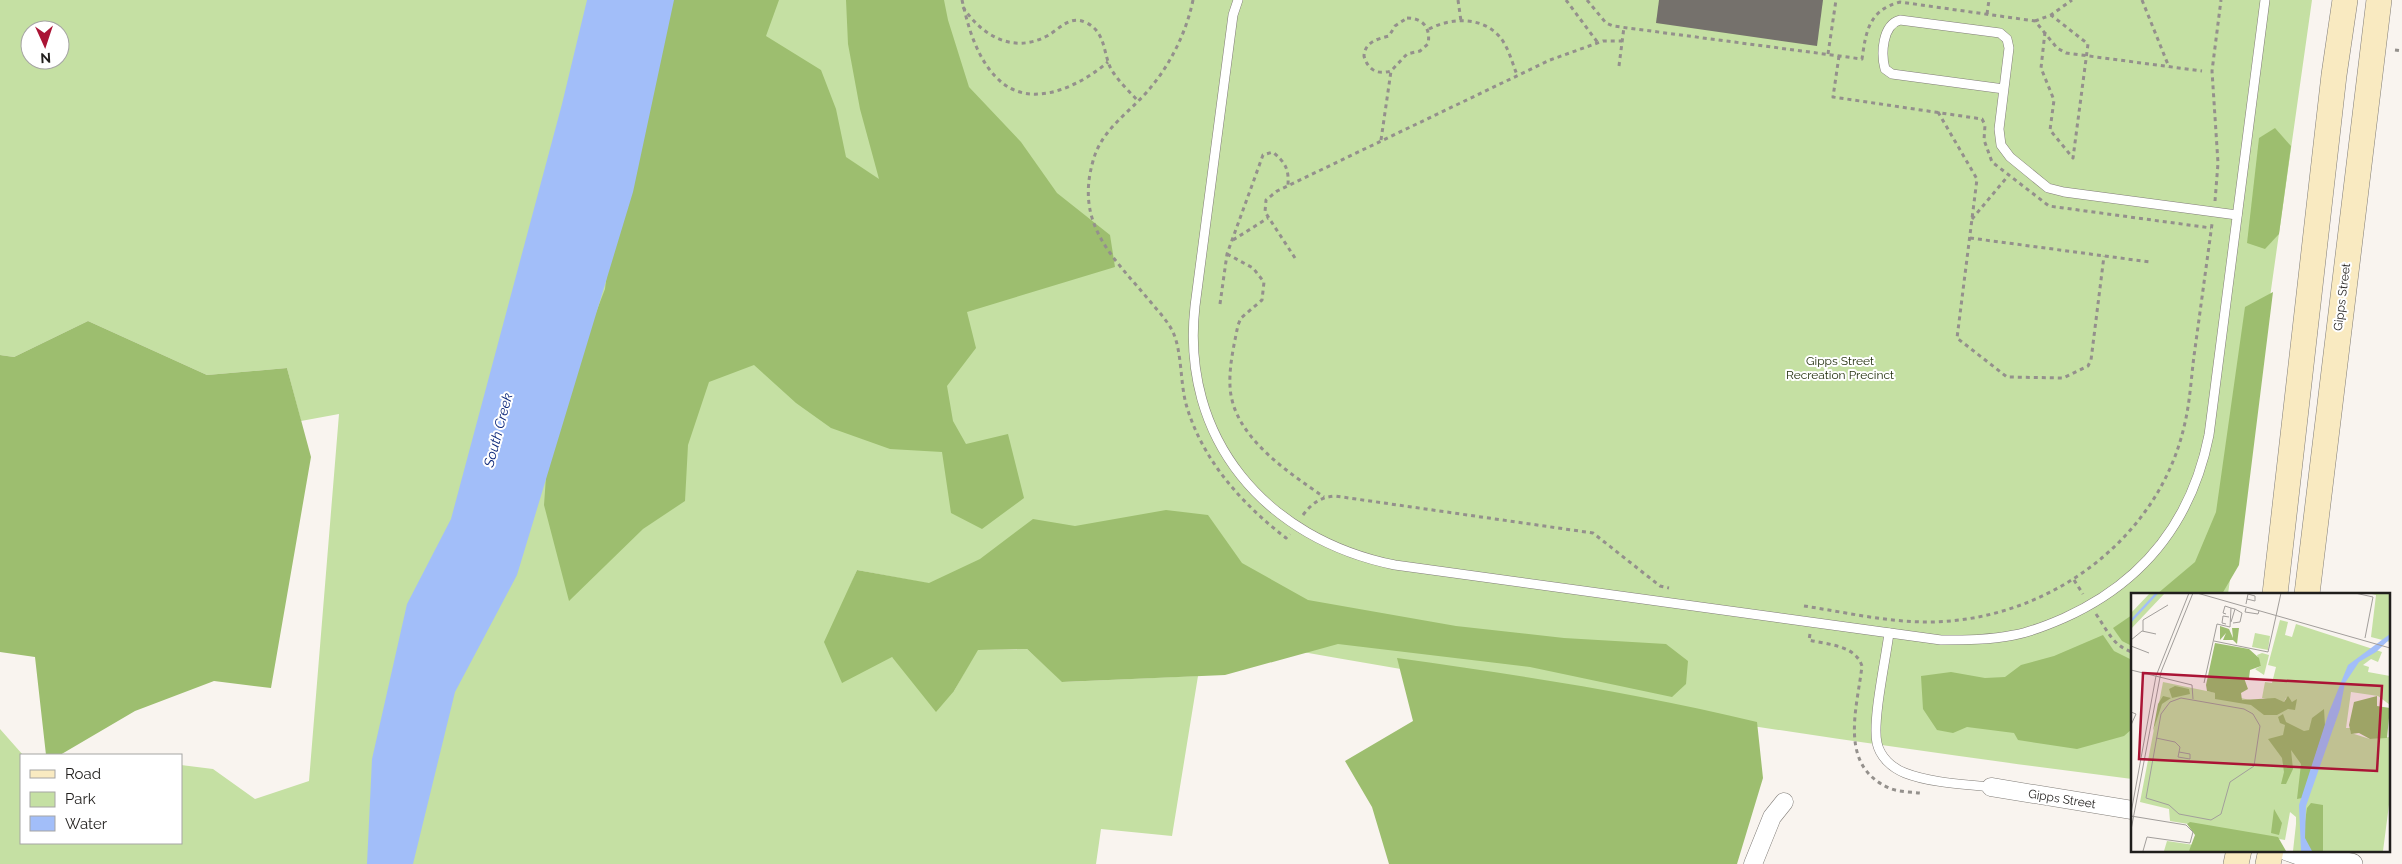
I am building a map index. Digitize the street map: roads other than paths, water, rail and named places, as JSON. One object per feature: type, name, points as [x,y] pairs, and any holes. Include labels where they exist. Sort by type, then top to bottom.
[{"type":"main road","points":[[2275,593],[2334,75],[2345,0]]},
{"type":"main road","name":"Gipps Street","points":[[2307,593],[2379,0]]},
{"type":"street","name":"Gipps Street","points":[[1992,787],[2131,810]]},
{"type":"street","points":[[1753,864],[1772,817],[1784,802]]},
{"type":"street","points":[[2293,852],[2304,856],[2352,864]]},
{"type":"lane","points":[[1238,0],[1233,15],[1194,313],[1192,342],[1195,374],[1207,418],[1234,466],[1275,511],[1296,526],[1346,552],[1386,563],[1941,640],[1977,640],[2015,635],[2050,624],[2090,606],[2119,587],[2160,546],[2191,496],[2202,467],[2209,435],[2265,0]]},
{"type":"lane","points":[[2004,89],[1892,74],[1885,69],[1883,61],[1887,29],[1893,22],[1900,20],[2000,33],[2007,39],[2009,48],[2004,89],[1999,129],[2001,145],[2010,158],[2048,188],[2064,192],[2237,215]]},
{"type":"lane","points":[[1889,633],[1876,727],[1877,744],[1886,760],[1903,772],[1926,778],[1992,787]]},
{"type":"water","name":"South Creek","points":[[587,0],[674,0],[633,192],[517,575],[455,692],[413,864],[367,864],[372,759],[407,604],[451,519],[562,104]]},
{"type":"park label","name":"Gipps Street Recreation Precinct","points":[[1840,368]]}]
